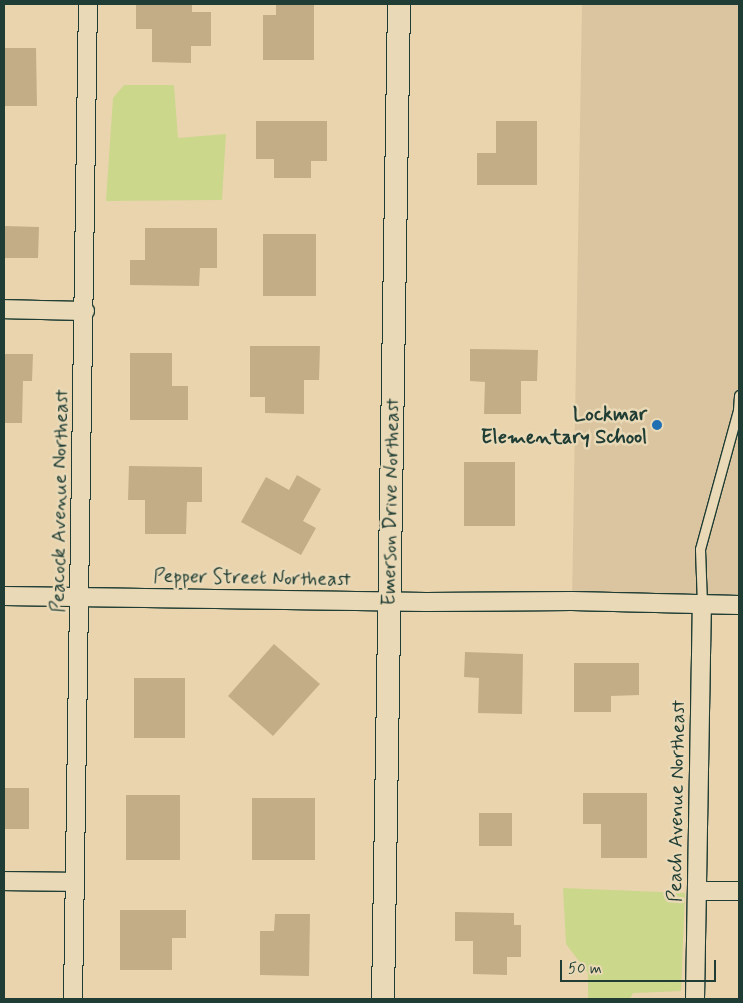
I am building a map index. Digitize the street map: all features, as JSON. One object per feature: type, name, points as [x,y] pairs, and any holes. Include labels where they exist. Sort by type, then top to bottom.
[{"type":"street","name":"Peacock Avenue Northeast","points":[[73,999],[85,311],[88,4]]},
{"type":"street","name":"Emerson Drive Northeast","points":[[383,999],[399,4]]},
{"type":"street","points":[[4,309],[85,311]]},
{"type":"street","name":"Pepper Street Northeast","points":[[4,596],[389,601],[572,601],[739,605]]},
{"type":"street","name":"Peach Avenue Northeast","points":[[695,999],[702,604]]},
{"type":"street","points":[[4,881],[75,882]]},
{"type":"street","points":[[697,891],[739,891]]},
{"type":"lane","points":[[702,604],[700,549],[738,410],[739,395]]},
{"type":"shaded area","name":"Lockmar Elementary School","points":[[582,4],[739,4],[739,605],[572,601]]},
{"type":"green space","points":[[124,85],[174,85],[178,138],[226,134],[222,200],[106,201],[113,98]]},
{"type":"green space","points":[[563,888],[685,893],[681,991],[633,993],[630,999],[588,999],[588,973],[566,944]]},
{"type":"building","points":[[136,4],[192,4],[192,12],[211,12],[211,46],[191,46],[191,63],[152,62],[152,29],[136,29]]},
{"type":"building","points":[[276,4],[314,4],[314,60],[263,60],[263,15],[276,15]]},
{"type":"building","points":[[4,48],[36,48],[37,106],[4,106]]},
{"type":"building","points":[[256,121],[327,121],[327,161],[311,161],[311,178],[274,178],[274,159],[256,159]]},
{"type":"building","points":[[496,121],[537,121],[537,185],[477,185],[477,153],[496,153]]},
{"type":"building","points":[[4,226],[39,227],[38,258],[4,258]]},
{"type":"building","points":[[145,228],[217,228],[217,268],[200,268],[199,286],[130,285],[130,260],[145,260]]},
{"type":"building","points":[[263,234],[316,234],[316,296],[263,296]]},
{"type":"building","points":[[250,346],[320,346],[319,380],[304,380],[304,414],[265,413],[265,397],[250,397]]},
{"type":"building","points":[[470,349],[538,350],[537,381],[521,381],[521,414],[484,414],[485,382],[470,381]]},
{"type":"building","points":[[130,353],[172,353],[172,386],[188,386],[188,420],[130,420]]},
{"type":"building","points":[[4,354],[33,354],[32,381],[23,381],[22,423],[4,423]]},
{"type":"building","points":[[464,462],[515,462],[515,526],[464,526]]},
{"type":"building","points":[[129,466],[202,467],[202,502],[187,502],[186,534],[145,534],[145,500],[128,500]]},
{"type":"building","points":[[297,475],[321,489],[303,521],[316,528],[301,555],[241,522],[266,477],[289,490]]},
{"type":"building","points":[[274,644],[320,684],[273,736],[228,696]]},
{"type":"building","points":[[465,652],[523,654],[522,714],[478,713],[479,678],[464,677]]},
{"type":"building","points":[[574,663],[639,663],[639,695],[611,696],[611,712],[574,712]]},
{"type":"building","points":[[134,678],[185,678],[185,738],[134,738]]},
{"type":"building","points":[[4,788],[29,788],[29,829],[4,829]]},
{"type":"building","points":[[583,793],[647,793],[647,858],[601,858],[601,824],[583,824]]},
{"type":"building","points":[[126,795],[180,795],[180,860],[126,860]]},
{"type":"building","points":[[252,798],[315,798],[315,860],[252,860]]},
{"type":"building","points":[[479,813],[512,813],[512,846],[479,846]]},
{"type":"building","points":[[120,910],[186,910],[186,938],[172,938],[172,970],[120,970]]},
{"type":"building","points":[[455,912],[514,913],[514,925],[521,925],[521,957],[507,957],[507,975],[473,974],[473,941],[455,941]]},
{"type":"building","points":[[275,914],[310,914],[309,976],[260,975],[260,931],[274,931]]},
{"type":"place","name":"Lockmar Elementary School","points":[[657,425]]}]
